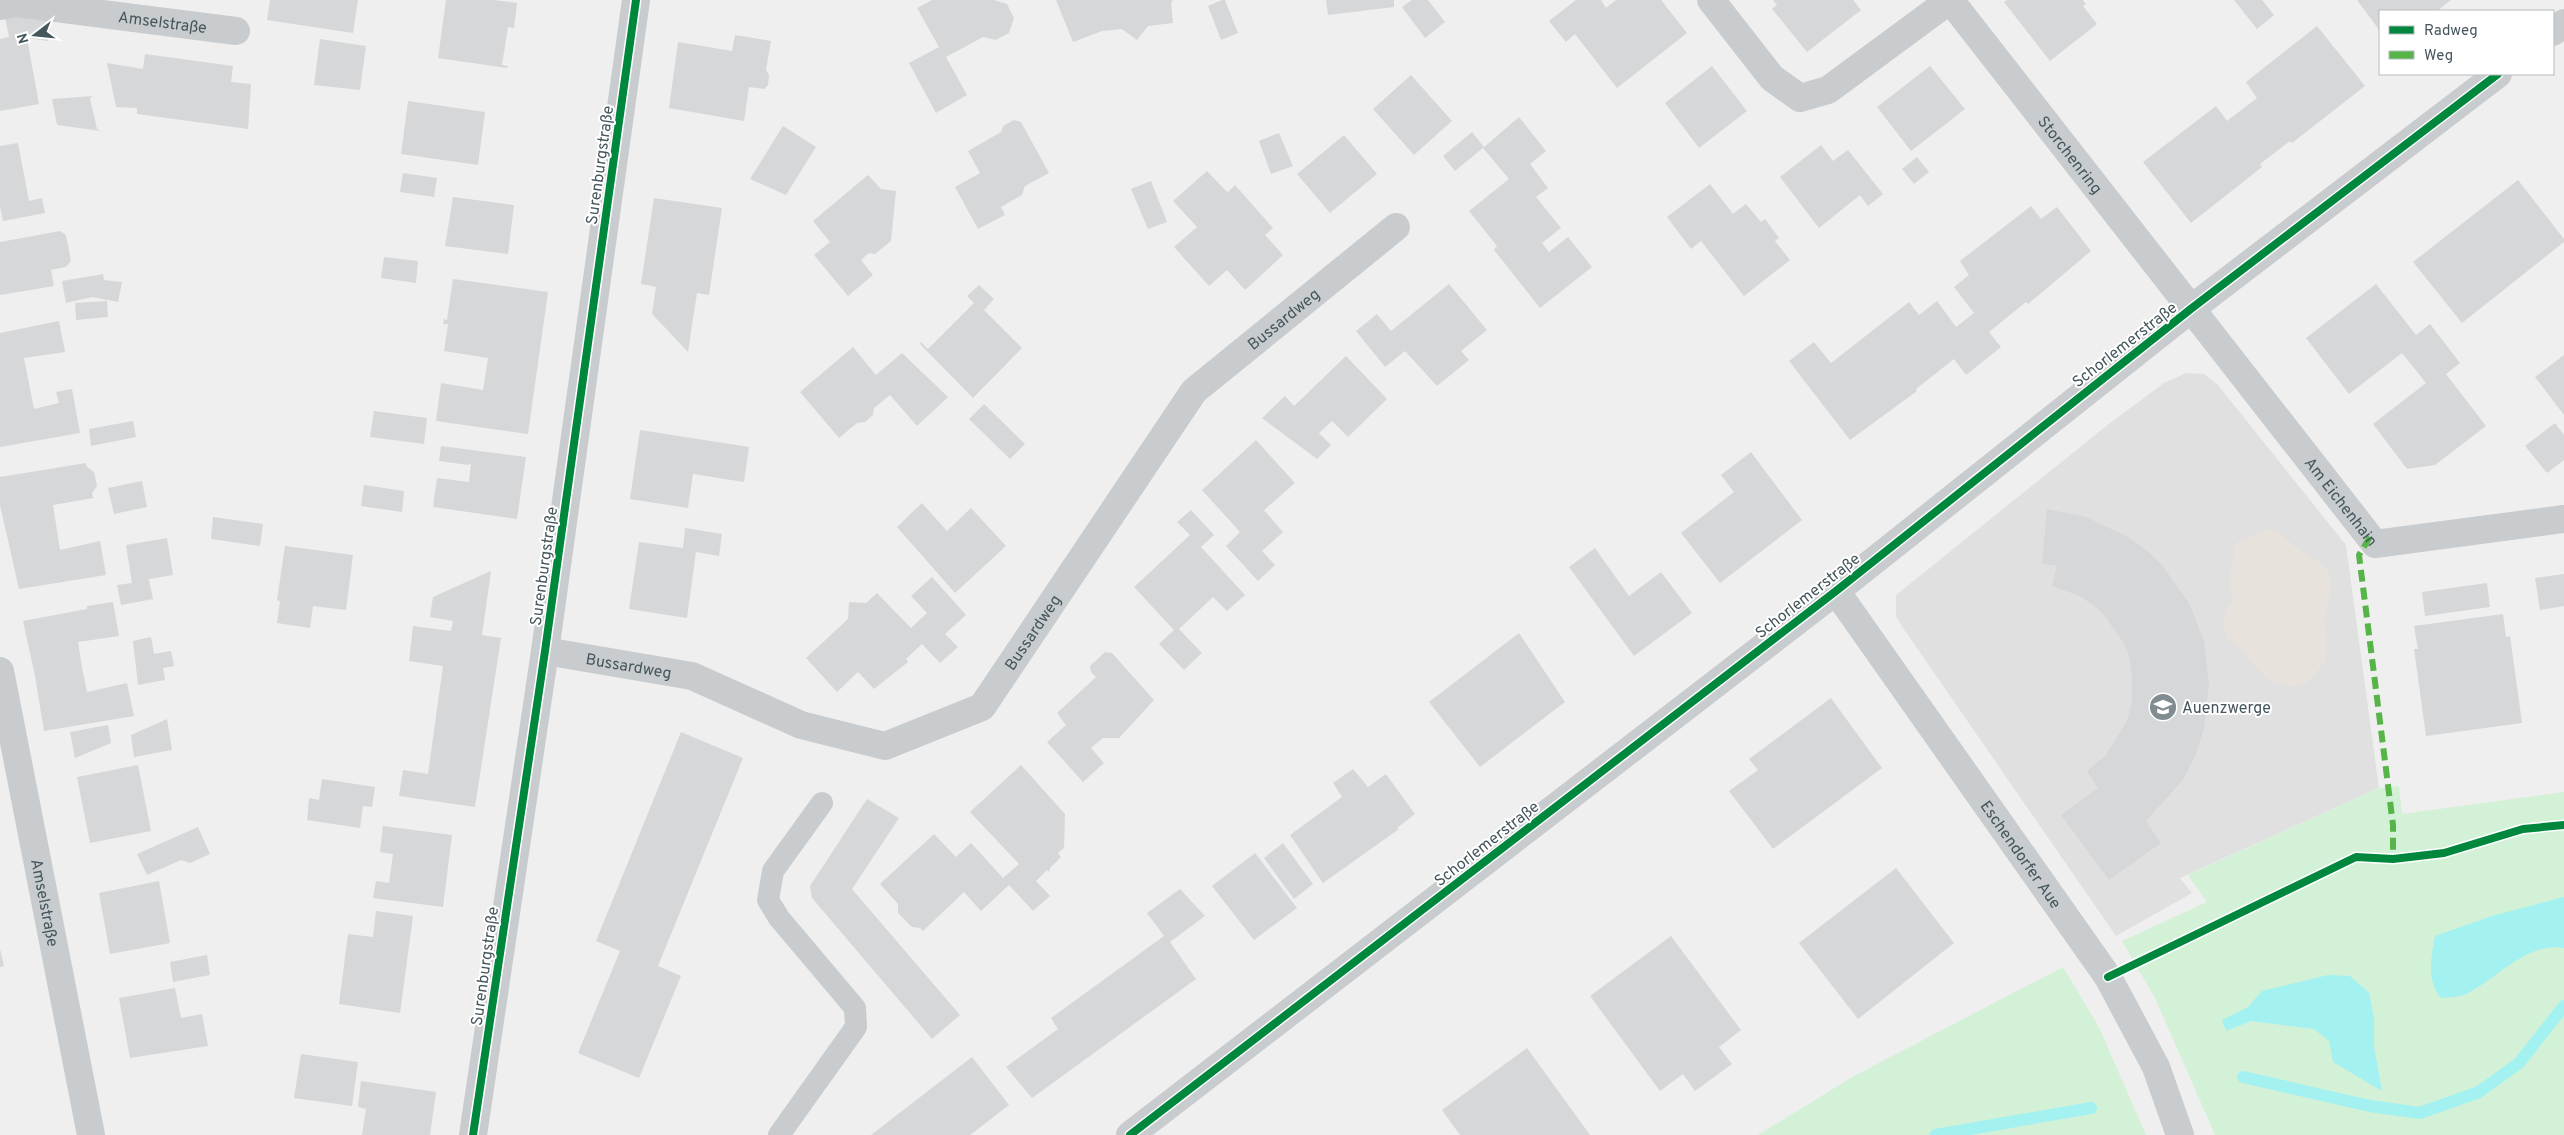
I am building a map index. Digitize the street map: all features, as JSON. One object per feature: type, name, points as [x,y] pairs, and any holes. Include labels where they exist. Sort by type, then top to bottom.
[{"type":"street","name":"Surenburgstraße","points":[[473,1135],[545,651],[636,0]]},
{"type":"street","name":"Storchenring","points":[[1711,0],[1772,78],[1800,98],[1828,90],[1950,0],[2192,308]]},
{"type":"street","name":"Amselstraße","points":[[0,6],[17,3],[236,31]]},
{"type":"street","points":[[2554,31],[2564,23]]},
{"type":"street","name":"Schorlemerstraße","points":[[1130,1135],[1836,590],[2192,308],[2497,75]]},
{"type":"street","name":"Bussardweg","points":[[545,651],[692,676],[801,725],[885,746],[982,707],[1194,391],[1396,227]]},
{"type":"street","name":"Am Eichenhain","points":[[2192,308],[2375,544],[2564,519]]},
{"type":"street","name":"Eschendorfer Aue","points":[[1836,590],[2108,977],[2156,1068],[2180,1135]]},
{"type":"street","name":"Amselstraße","points":[[0,671],[91,1135]]},
{"type":"lane","points":[[779,1135],[856,1027],[856,1008],[779,918],[768,900],[773,871],[822,803]]},
{"type":"shaded area","name":"Auenzwerge","points":[[2186,373],[2204,374],[2218,385],[2346,545],[2379,788],[2180,878],[2192,893],[2116,936],[1901,625],[1896,616],[1896,595],[2110,423],[2164,383]]},
{"type":"green space","points":[[2399,786],[2402,814],[2564,792],[2564,1135],[2215,1135],[2155,998],[2122,941],[2207,902],[2188,875],[2379,788]]},
{"type":"green space","points":[[2063,967],[2099,1027],[2146,1135],[1758,1135],[1854,1076]]},
{"type":"sand","points":[[2268,529],[2279,532],[2294,546],[2320,563],[2327,569],[2330,577],[2331,589],[2324,620],[2327,654],[2324,663],[2307,683],[2294,687],[2282,685],[2266,678],[2242,650],[2227,638],[2223,622],[2226,611],[2233,600],[2230,583],[2234,547],[2239,541]]},
{"type":"water","points":[[2564,897],[2564,948],[2550,948],[2523,956],[2464,995],[2441,998],[2436,991],[2431,976],[2435,936],[2492,916]]},
{"type":"water","points":[[2328,975],[2350,976],[2369,993],[2374,1018],[2374,1047],[2382,1091],[2333,1062],[2329,1041],[2314,1029],[2251,1021],[2226,1031],[2222,1020],[2248,1007],[2262,991]]},
{"type":"building","points":[[270,0],[358,0],[353,33],[267,20]]},
{"type":"building","points":[[446,0],[494,0],[517,3],[514,28],[508,27],[502,65],[508,66],[507,68],[438,58]]},
{"type":"building","points":[[932,0],[994,0],[1007,4],[1014,18],[1009,33],[996,40],[983,37],[946,57],[967,95],[936,113],[909,63],[939,47],[917,8]]},
{"type":"building","points":[[1056,0],[1173,0],[1171,3],[1173,23],[1148,26],[1137,40],[1122,29],[1102,31],[1073,42]]},
{"type":"building","points":[[1225,0],[1238,33],[1221,40],[1208,6]]},
{"type":"building","points":[[1326,0],[1394,0],[1394,7],[1328,15]]},
{"type":"building","points":[[1412,0],[1428,0],[1445,22],[1425,38],[1402,7]]},
{"type":"building","points":[[1576,0],[1601,0],[1606,8],[1616,0],[1661,0],[1687,33],[1617,88],[1575,34],[1566,42],[1549,21]]},
{"type":"building","points":[[1773,0],[1853,0],[1861,10],[1807,52],[1772,9],[1777,5]]},
{"type":"building","points":[[2007,0],[2083,0],[2086,4],[2083,6],[2097,24],[2050,61],[2004,2]]},
{"type":"building","points":[[2234,0],[2262,0],[2274,15],[2257,29]]},
{"type":"building","points":[[2357,0],[2451,0],[2438,10],[2379,10],[2379,30]]},
{"type":"building","points":[[18,16],[51,21],[48,41],[27,38],[39,104],[0,111],[0,39],[9,37],[5,18]]},
{"type":"building","points":[[2317,26],[2365,86],[2292,143],[2290,141],[2260,164],[2262,167],[2191,223],[2143,162],[2216,106],[2227,121],[2257,98],[2246,82]]},
{"type":"building","points":[[735,35],[771,41],[766,70],[769,75],[768,85],[764,89],[749,87],[744,121],[669,108],[678,42],[732,51]]},
{"type":"building","points":[[320,39],[366,46],[360,90],[314,85]]},
{"type":"building","points":[[145,54],[233,66],[231,82],[251,84],[248,129],[137,114],[137,108],[116,107],[107,63],[143,69]]},
{"type":"building","points":[[1712,66],[1747,111],[1699,148],[1665,103]]},
{"type":"building","points":[[1930,66],[1965,109],[1911,151],[1877,107]]},
{"type":"building","points":[[1411,75],[1452,121],[1414,155],[1373,109]]},
{"type":"building","points":[[93,96],[90,98],[97,129],[101,131],[57,125],[52,99]]},
{"type":"building","points":[[408,101],[485,112],[478,165],[401,154]]},
{"type":"building","points":[[1519,117],[1546,151],[1530,164],[1548,188],[1536,197],[1561,228],[1542,243],[1549,252],[1568,237],[1592,267],[1540,308],[1494,250],[1497,246],[1469,211],[1509,179],[1483,148]]},
{"type":"building","points":[[1014,120],[1021,122],[1049,173],[1025,186],[1022,195],[1001,207],[1005,215],[978,229],[955,187],[980,173],[968,151],[1001,132],[1003,126]]},
{"type":"building","points":[[783,126],[816,147],[786,195],[750,179]]},
{"type":"building","points":[[1472,132],[1484,147],[1455,171],[1443,156]]},
{"type":"building","points":[[1279,133],[1293,166],[1271,174],[1259,141]]},
{"type":"building","points":[[1344,135],[1377,174],[1330,213],[1297,174]]},
{"type":"building","points":[[18,143],[29,201],[42,198],[45,213],[3,221],[0,206],[0,146]]},
{"type":"building","points":[[1821,145],[1833,161],[1848,150],[1883,194],[1868,206],[1860,195],[1819,228],[1780,177]]},
{"type":"building","points":[[1917,157],[1929,172],[1914,184],[1902,169]]},
{"type":"building","points":[[1207,171],[1228,192],[1235,185],[1273,228],[1265,235],[1283,255],[1245,290],[1227,270],[1209,286],[1174,247],[1197,227],[1173,201]]},
{"type":"building","points":[[403,173],[437,178],[434,197],[400,192]]},
{"type":"building","points":[[868,175],[881,189],[896,191],[891,241],[875,254],[869,253],[861,260],[873,275],[848,296],[814,255],[830,242],[813,221]]},
{"type":"building","points":[[2518,180],[2564,239],[2564,242],[2462,323],[2413,262]]},
{"type":"building","points":[[1151,181],[1167,222],[1148,229],[1131,189]]},
{"type":"building","points":[[1710,184],[1733,214],[1746,204],[1761,222],[1765,219],[1779,238],[1775,241],[1790,260],[1744,296],[1701,241],[1691,249],[1667,217]]},
{"type":"building","points":[[453,197],[514,205],[508,254],[445,246]]},
{"type":"building","points":[[654,198],[722,208],[709,295],[697,293],[688,352],[652,314],[656,287],[641,284]]},
{"type":"building","points":[[2031,206],[2041,219],[2057,207],[2091,251],[2028,304],[2026,302],[1989,332],[2001,347],[1966,375],[1954,359],[1916,389],[1917,391],[1850,440],[1789,361],[1814,342],[1831,363],[1909,302],[1919,315],[1937,301],[1956,327],[1974,313],[1954,287],[1969,275],[1960,261]]},
{"type":"building","points":[[60,231],[66,235],[71,261],[66,267],[51,270],[54,286],[0,295],[0,242]]},
{"type":"building","points":[[384,257],[418,261],[416,283],[381,278]]},
{"type":"building","points":[[103,274],[104,280],[122,282],[118,302],[92,297],[66,303],[62,281]]},
{"type":"building","points":[[453,279],[548,292],[528,434],[436,421],[441,383],[483,390],[488,358],[444,351],[448,324],[443,324],[444,319],[447,320]]},
{"type":"building","points":[[1449,284],[1487,330],[1461,351],[1469,360],[1437,386],[1405,351],[1385,367],[1356,331],[1377,314],[1391,331]]},
{"type":"building","points":[[2376,284],[2416,335],[2430,324],[2460,363],[2446,374],[2486,426],[2435,465],[2407,469],[2373,424],[2426,383],[2402,353],[2349,394],[2306,338]]},
{"type":"building","points":[[979,285],[994,299],[984,310],[1022,348],[973,398],[920,344],[921,342],[928,349],[974,303],[967,296]]},
{"type":"building","points":[[107,301],[108,317],[76,320],[75,303]]},
{"type":"building","points":[[59,321],[65,352],[24,358],[34,409],[59,403],[56,392],[72,389],[80,433],[0,447],[0,333]]},
{"type":"building","points":[[853,347],[876,375],[902,353],[948,397],[917,426],[890,395],[874,408],[873,415],[865,422],[857,423],[839,438],[800,392]]},
{"type":"building","points":[[2564,355],[2564,415],[2535,377]]},
{"type":"building","points":[[1346,356],[1387,399],[1348,437],[1332,421],[1319,433],[1331,445],[1317,459],[1262,418],[1285,396],[1294,406]]},
{"type":"building","points":[[984,404],[1025,444],[1010,459],[969,419]]},
{"type":"building","points":[[374,411],[427,418],[424,444],[370,437]]},
{"type":"building","points":[[133,421],[136,437],[91,446],[89,429]]},
{"type":"building","points":[[2555,423],[2564,435],[2564,460],[2547,473],[2525,446]]},
{"type":"building","points":[[640,430],[749,447],[744,482],[693,474],[688,508],[630,499]]},
{"type":"building","points":[[1256,440],[1295,483],[1264,510],[1283,532],[1262,551],[1275,565],[1258,581],[1226,546],[1240,532],[1202,490]]},
{"type":"building","points":[[441,446],[526,457],[517,519],[433,507],[437,478],[469,482],[471,463],[468,465],[439,461]]},
{"type":"building","points":[[1751,452],[1802,520],[1720,583],[1681,533],[1734,492],[1721,475]]},
{"type":"building","points":[[86,463],[87,467],[94,472],[97,486],[92,493],[93,498],[53,505],[60,550],[100,541],[106,575],[19,589],[0,505],[0,477]]},
{"type":"building","points":[[142,481],[147,507],[114,514],[108,488]]},
{"type":"building","points":[[364,485],[404,491],[402,512],[361,506]]},
{"type":"building","points":[[922,503],[947,531],[971,508],[1006,546],[955,593],[897,527]]},
{"type":"building","points":[[2047,509],[2086,517],[2130,538],[2146,550],[2162,565],[2189,603],[2204,641],[2209,684],[2204,729],[2196,754],[2182,781],[2146,821],[2161,843],[2109,880],[2061,815],[2098,788],[2087,771],[2106,755],[2127,721],[2132,701],[2132,675],[2129,656],[2123,642],[2101,611],[2080,596],[2052,586],[2057,566],[2042,564]]},
{"type":"building","points":[[1191,510],[1214,535],[1201,547],[1245,595],[1227,611],[1213,597],[1179,629],[1202,653],[1184,670],[1159,644],[1174,630],[1134,587],[1190,535],[1177,522]]},
{"type":"building","points":[[213,517],[263,524],[260,546],[211,539]]},
{"type":"building","points":[[685,528],[722,534],[719,556],[696,552],[687,618],[629,609],[639,542],[683,548]]},
{"type":"building","points":[[167,538],[173,575],[149,579],[153,599],[121,605],[117,585],[132,583],[126,545]]},
{"type":"building","points":[[285,546],[353,555],[346,610],[313,606],[310,628],[277,623],[280,601],[277,600]]},
{"type":"building","points":[[1595,548],[1629,596],[1661,572],[1692,613],[1634,656],[1569,567]]},
{"type":"building","points":[[491,571],[482,635],[501,638],[475,807],[399,796],[403,770],[428,774],[443,666],[409,661],[413,626],[451,631],[453,621],[430,617],[433,597]]},
{"type":"building","points":[[2564,574],[2564,606],[2540,610],[2535,578]]},
{"type":"building","points":[[932,577],[966,615],[945,634],[958,647],[940,663],[922,644],[906,659],[908,662],[874,689],[858,672],[837,692],[806,658],[848,619],[849,602],[866,603],[877,593],[911,628],[927,613],[911,596]]},
{"type":"building","points":[[2487,583],[2490,607],[2425,616],[2422,592]]},
{"type":"building","points":[[113,602],[119,636],[78,642],[82,667],[87,692],[127,683],[134,716],[44,731],[23,621]]},
{"type":"building","points":[[2503,614],[2506,637],[2510,636],[2522,723],[2426,736],[2414,649],[2418,649],[2414,626]]},
{"type":"building","points":[[1519,633],[1565,702],[1480,767],[1429,702]]},
{"type":"building","points":[[151,637],[154,654],[171,651],[174,666],[163,668],[165,680],[138,685],[133,641]]},
{"type":"building","points":[[1105,652],[1112,653],[1154,700],[1119,738],[1103,738],[1091,748],[1104,763],[1083,782],[1047,742],[1066,725],[1057,713],[1096,677],[1091,672],[1090,666]]},
{"type":"building","points":[[1831,698],[1882,768],[1773,849],[1729,791],[1758,770],[1749,759]]},
{"type":"building","points":[[167,719],[172,750],[134,757],[131,735]]},
{"type":"building","points":[[108,725],[111,743],[75,758],[70,732]]},
{"type":"building","points":[[681,732],[743,758],[658,966],[681,976],[639,1078],[578,1053],[620,951],[596,941]]},
{"type":"building","points":[[138,765],[151,831],[90,843],[77,777]]},
{"type":"building","points":[[1021,765],[1065,814],[1064,848],[1058,853],[1061,857],[1050,868],[1049,872],[1047,870],[1036,881],[1050,896],[1033,911],[1009,885],[981,911],[964,892],[923,931],[920,928],[912,927],[898,913],[898,904],[880,884],[934,834],[956,857],[971,843],[1003,878],[1019,864],[970,812]]},
{"type":"building","points":[[1353,769],[1368,787],[1386,774],[1415,814],[1397,828],[1399,829],[1323,883],[1290,835],[1342,797],[1333,783]]},
{"type":"building","points":[[322,779],[375,787],[372,807],[363,806],[360,828],[307,820],[309,798],[319,800]]},
{"type":"building","points":[[867,799],[899,818],[852,889],[960,1015],[932,1039],[812,898],[810,886]]},
{"type":"building","points":[[383,826],[452,835],[443,907],[373,898],[376,881],[389,883],[393,854],[380,852]]},
{"type":"building","points":[[198,827],[210,854],[190,863],[181,860],[147,875],[137,854]]},
{"type":"building","points":[[1283,843],[1313,884],[1294,899],[1264,858]]},
{"type":"building","points":[[1255,853],[1297,908],[1254,940],[1212,886]]},
{"type":"building","points":[[1896,868],[1954,943],[1858,1019],[1799,943]]},
{"type":"building","points":[[159,881],[170,943],[110,954],[99,893]]},
{"type":"building","points":[[1180,889],[1205,916],[1170,942],[1196,979],[1032,1098],[1006,1067],[1058,1029],[1051,1018],[1164,936],[1147,913]]},
{"type":"building","points":[[376,911],[413,916],[400,1013],[339,1004],[348,934],[373,937]]},
{"type":"building","points":[[1671,936],[1741,1030],[1719,1047],[1732,1064],[1695,1091],[1683,1074],[1660,1091],[1590,996]]},
{"type":"building","points":[[0,949],[4,966],[0,967]]},
{"type":"building","points":[[207,955],[210,975],[173,982],[170,962]]},
{"type":"building","points":[[175,988],[181,1018],[202,1014],[208,1046],[130,1058],[119,998]]},
{"type":"building","points":[[1527,1048],[1590,1135],[1460,1135],[1442,1110]]},
{"type":"building","points":[[301,1054],[358,1062],[352,1106],[294,1098]]},
{"type":"building","points":[[972,1057],[1009,1105],[970,1135],[871,1135]]},
{"type":"building","points":[[361,1081],[436,1092],[430,1135],[362,1135],[366,1109],[358,1107]]},
{"type":"waterway","points":[[2243,1077],[2370,1106],[2420,1113],[2479,1092],[2519,1063],[2564,1006]]},
{"type":"waterway","points":[[1936,1135],[2091,1108]]},
{"type":"marked path","points":[[2370,537],[2359,555],[2393,825],[2393,859]]},
{"type":"cycle path","points":[[473,1135],[545,651],[636,0]]},
{"type":"cycle path","points":[[1130,1135],[1836,591],[2192,308],[2497,75]]},
{"type":"cycle path","points":[[2108,977],[2356,857],[2393,859],[2444,853],[2523,829],[2564,825]]},
{"type":"place","name":"Auenzwerge","points":[[2163,707]]}]
